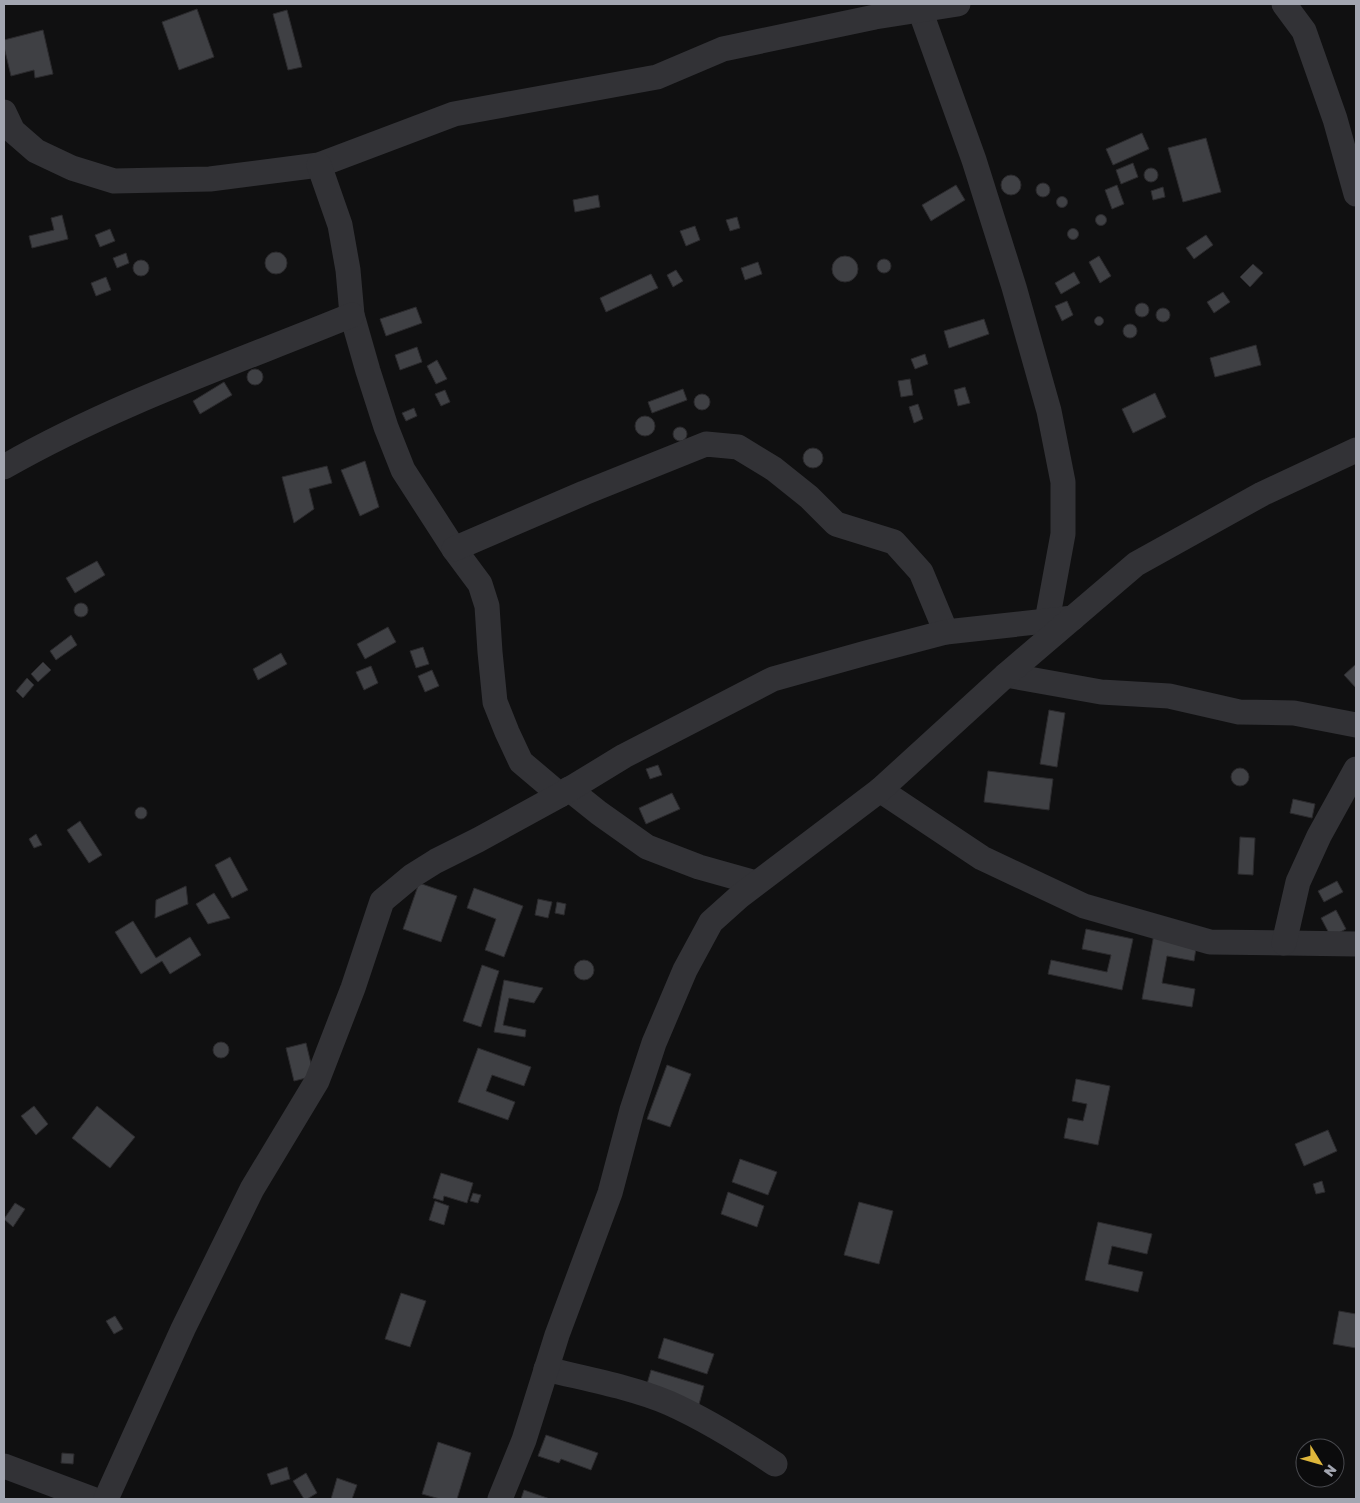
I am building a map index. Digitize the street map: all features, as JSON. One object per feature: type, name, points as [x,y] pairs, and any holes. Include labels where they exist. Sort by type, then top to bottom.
[{"type":"street","points":[[4,112],[12,131],[36,151],[72,168],[114,181],[210,179],[320,165],[454,114],[657,77],[723,49],[875,17],[958,4]]},
{"type":"street","points":[[1284,4],[1304,31],[1335,118],[1356,194]]},
{"type":"street","points":[[920,10],[974,160],[1014,287],[1049,411],[1063,482],[1063,534],[1048,621]]},
{"type":"street","points":[[320,165],[340,225],[348,270],[352,315],[386,427],[403,470],[454,549],[480,584],[487,606],[495,702],[521,762],[647,847],[699,867],[756,884]]},
{"type":"street","points":[[4,467],[36,448],[125,406],[352,315]]},
{"type":"street","points":[[454,549],[584,493],[706,444],[738,447],[774,469],[809,497],[836,524],[894,542],[921,572],[946,632]]},
{"type":"street","points":[[500,1499],[524,1440],[557,1335],[610,1193],[632,1110],[654,1043],[685,970],[711,922],[740,896],[880,790],[1006,675],[1136,564],[1262,494],[1356,450]]},
{"type":"street","points":[[106,1499],[183,1329],[252,1189],[317,1081],[353,988],[382,901],[412,876],[436,860],[478,840],[624,756],[772,679],[946,632],[1072,618]]},
{"type":"street","points":[[1006,675],[1101,692],[1169,696],[1239,712],[1294,713],[1356,725]]},
{"type":"street","points":[[1284,943],[1298,882],[1318,836],[1356,769]]},
{"type":"street","points":[[880,790],[982,858],[1084,906],[1210,942],[1356,944]]},
{"type":"street","points":[[546,1369],[620,1387],[668,1403],[736,1438],[775,1464]]},
{"type":"street","points":[[4,1466],[92,1499]]},
{"type":"building","points":[[197,9],[214,57],[179,70],[162,22]]},
{"type":"building","points":[[287,10],[302,67],[288,70],[273,14]]},
{"type":"building","points":[[43,30],[53,74],[35,78],[34,70],[11,76],[4,40]]},
{"type":"building","points":[[1142,133],[1149,149],[1113,165],[1106,149]]},
{"type":"building","points":[[1206,138],[1221,192],[1183,202],[1168,148]]},
{"type":"building","points":[[1133,163],[1138,177],[1121,184],[1116,170]]},
{"type":"building","points":[[1148,168],[1154,168],[1158,175],[1154,182],[1148,182],[1144,178],[1144,172]]},
{"type":"building","points":[[1011,175],[1018,178],[1021,185],[1018,192],[1011,195],[1004,192],[1001,185],[1004,178]]},
{"type":"building","points":[[1043,183],[1048,185],[1050,190],[1048,195],[1043,197],[1038,195],[1036,190],[1038,185]]},
{"type":"building","points":[[956,185],[965,200],[931,221],[922,205]]},
{"type":"building","points":[[1117,185],[1124,204],[1112,209],[1105,190]]},
{"type":"building","points":[[1163,187],[1165,197],[1153,200],[1151,191]]},
{"type":"building","points":[[598,195],[600,207],[575,212],[573,200]]},
{"type":"building","points":[[1060,197],[1064,197],[1067,202],[1066,206],[1060,207],[1057,204],[1057,200]]},
{"type":"building","points":[[62,215],[68,239],[32,248],[29,236],[54,230],[51,218]]},
{"type":"building","points":[[1099,215],[1103,215],[1106,220],[1105,224],[1099,225],[1096,222],[1096,218]]},
{"type":"building","points":[[737,217],[740,228],[730,231],[726,220]]},
{"type":"building","points":[[695,226],[700,240],[686,246],[680,231]]},
{"type":"building","points":[[110,229],[115,241],[100,247],[95,235]]},
{"type":"building","points":[[1071,229],[1075,229],[1078,234],[1077,238],[1071,239],[1068,236],[1068,232]]},
{"type":"building","points":[[1206,235],[1213,245],[1194,259],[1186,248]]},
{"type":"building","points":[[276,252],[286,259],[287,263],[280,273],[276,274],[266,267],[265,263],[272,253]]},
{"type":"building","points":[[126,253],[129,263],[117,268],[113,258]]},
{"type":"building","points":[[845,256],[854,260],[858,269],[854,278],[845,282],[836,278],[832,269],[836,260]]},
{"type":"building","points":[[1099,256],[1111,276],[1100,283],[1089,262]]},
{"type":"building","points":[[881,259],[887,259],[891,266],[887,273],[881,273],[877,269],[877,263]]},
{"type":"building","points":[[141,260],[147,262],[149,268],[147,274],[141,276],[135,274],[133,268],[135,262]]},
{"type":"building","points":[[758,262],[762,274],[745,280],[741,268]]},
{"type":"building","points":[[1253,264],[1263,273],[1250,287],[1240,277]]},
{"type":"building","points":[[676,270],[683,281],[673,287],[667,275]]},
{"type":"building","points":[[1074,272],[1080,283],[1061,294],[1055,283]]},
{"type":"building","points":[[651,274],[658,288],[606,312],[600,298]]},
{"type":"building","points":[[106,277],[111,290],[96,296],[91,283]]},
{"type":"building","points":[[1223,292],[1230,302],[1214,313],[1207,302]]},
{"type":"building","points":[[1067,301],[1073,315],[1062,321],[1055,306]]},
{"type":"building","points":[[1139,303],[1145,303],[1149,310],[1145,317],[1139,317],[1135,313],[1135,307]]},
{"type":"building","points":[[416,307],[422,323],[386,336],[380,319]]},
{"type":"building","points":[[1160,308],[1166,308],[1170,315],[1166,322],[1160,322],[1156,318],[1156,312]]},
{"type":"building","points":[[1099,316],[1104,321],[1099,326],[1094,321]]},
{"type":"building","points":[[984,319],[989,334],[949,348],[944,331]]},
{"type":"building","points":[[1127,324],[1133,324],[1137,331],[1133,338],[1127,338],[1123,334],[1123,328]]},
{"type":"building","points":[[1256,345],[1261,365],[1215,377],[1210,358]]},
{"type":"building","points":[[417,347],[422,362],[400,370],[395,355]]},
{"type":"building","points":[[925,354],[928,364],[915,369],[911,359]]},
{"type":"building","points":[[437,360],[447,379],[436,384],[427,366]]},
{"type":"building","points":[[255,369],[263,377],[255,385],[247,377]]},
{"type":"building","points":[[910,379],[913,395],[901,397],[898,381]]},
{"type":"building","points":[[224,382],[232,395],[200,414],[193,401]]},
{"type":"building","points":[[965,387],[970,403],[958,406],[954,390]]},
{"type":"building","points":[[683,389],[687,400],[652,413],[648,402]]},
{"type":"building","points":[[445,390],[450,402],[441,406],[435,394]]},
{"type":"building","points":[[1155,393],[1166,417],[1133,433],[1122,409]]},
{"type":"building","points":[[702,394],[708,396],[710,402],[708,408],[702,410],[696,408],[694,402],[696,396]]},
{"type":"building","points":[[918,404],[923,419],[914,423],[909,407]]},
{"type":"building","points":[[414,408],[417,416],[406,421],[402,413]]},
{"type":"building","points":[[645,416],[652,419],[655,426],[652,433],[645,436],[638,433],[635,426],[638,419]]},
{"type":"building","points":[[680,427],[685,429],[687,434],[685,439],[680,441],[675,439],[673,434],[675,429]]},
{"type":"building","points":[[813,448],[820,451],[823,458],[820,465],[813,468],[806,465],[803,458],[806,451]]},
{"type":"building","points":[[365,461],[379,507],[360,516],[341,470]]},
{"type":"building","points":[[327,466],[332,483],[309,489],[314,509],[294,523],[282,477]]},
{"type":"building","points":[[97,561],[105,575],[75,593],[66,578]]},
{"type":"building","points":[[81,603],[86,605],[88,610],[86,615],[81,617],[76,615],[74,610],[76,605]]},
{"type":"building","points":[[388,627],[396,642],[365,659],[357,644]]},
{"type":"building","points":[[71,635],[77,645],[56,660],[50,651]]},
{"type":"building","points":[[423,647],[429,664],[416,668],[410,651]]},
{"type":"building","points":[[281,653],[287,664],[258,680],[253,669]]},
{"type":"building","points":[[43,662],[51,670],[38,682],[31,674]]},
{"type":"building","points":[[1356,664],[1356,688],[1344,675]]},
{"type":"building","points":[[371,666],[378,683],[364,690],[356,672]]},
{"type":"building","points":[[432,670],[439,686],[425,692],[418,676]]},
{"type":"building","points":[[27,678],[34,685],[23,698],[16,691]]},
{"type":"building","points":[[1049,710],[1065,713],[1057,767],[1040,764]]},
{"type":"building","points":[[658,765],[662,775],[650,779],[646,769]]},
{"type":"building","points":[[1240,768],[1246,771],[1249,777],[1246,783],[1240,786],[1234,783],[1231,777],[1234,771]]},
{"type":"building","points":[[988,771],[1053,779],[1049,810],[984,802]]},
{"type":"building","points":[[672,793],[680,809],[646,824],[639,808]]},
{"type":"building","points":[[1293,799],[1315,804],[1312,818],[1290,813]]},
{"type":"building","points":[[139,807],[143,807],[147,813],[143,819],[139,819],[135,815],[135,811]]},
{"type":"building","points":[[80,821],[102,855],[89,863],[67,830]]},
{"type":"building","points":[[36,834],[42,845],[34,848],[29,839]]},
{"type":"building","points":[[1240,837],[1255,838],[1253,875],[1238,874]]},
{"type":"building","points":[[230,857],[248,890],[232,898],[215,865]]},
{"type":"building","points":[[1337,881],[1343,892],[1324,902],[1318,891]]},
{"type":"building","points":[[419,883],[457,896],[441,942],[403,929]]},
{"type":"building","points":[[186,886],[188,904],[155,918],[156,900]]},
{"type":"building","points":[[474,888],[523,906],[504,957],[485,950],[496,919],[467,908]]},
{"type":"building","points":[[214,893],[230,918],[208,924],[196,904]]},
{"type":"building","points":[[538,899],[552,902],[548,918],[535,915]]},
{"type":"building","points":[[557,902],[566,904],[564,915],[555,913]]},
{"type":"building","points":[[1336,910],[1346,929],[1331,937],[1321,918]]},
{"type":"building","points":[[133,921],[156,958],[190,937],[201,955],[170,974],[162,961],[141,974],[115,932]]},
{"type":"building","points":[[1086,929],[1133,939],[1122,990],[1048,974],[1051,960],[1107,972],[1111,955],[1082,949]]},
{"type":"building","points":[[1154,934],[1197,942],[1194,961],[1167,956],[1162,983],[1195,989],[1192,1007],[1142,999]]},
{"type":"building","points":[[584,960],[591,963],[594,970],[591,977],[584,980],[577,977],[574,970],[577,963]]},
{"type":"building","points":[[482,965],[499,971],[481,1027],[463,1021]]},
{"type":"building","points":[[504,980],[543,988],[534,1003],[509,998],[503,1025],[526,1030],[525,1037],[494,1032]]},
{"type":"building","points":[[221,1042],[229,1050],[221,1058],[213,1050]]},
{"type":"building","points":[[306,1043],[314,1076],[294,1081],[286,1048]]},
{"type":"building","points":[[478,1048],[531,1067],[524,1086],[492,1075],[486,1091],[515,1102],[508,1120],[458,1102]]},
{"type":"building","points":[[667,1065],[691,1074],[670,1127],[647,1119]]},
{"type":"building","points":[[1076,1079],[1110,1086],[1098,1145],[1064,1138],[1068,1118],[1083,1121],[1087,1104],[1072,1101]]},
{"type":"building","points":[[34,1106],[48,1124],[36,1135],[21,1116]]},
{"type":"building","points":[[97,1106],[135,1137],[110,1168],[72,1138]]},
{"type":"building","points":[[1328,1130],[1337,1151],[1304,1166],[1295,1144]]},
{"type":"building","points":[[740,1159],[777,1172],[768,1195],[732,1182]]},
{"type":"building","points":[[441,1173],[473,1183],[467,1203],[444,1196],[443,1201],[433,1198]]},
{"type":"building","points":[[1322,1181],[1325,1192],[1316,1194],[1313,1184]]},
{"type":"building","points":[[728,1192],[764,1206],[757,1227],[721,1214]]},
{"type":"building","points":[[473,1193],[481,1195],[478,1203],[470,1201]]},
{"type":"building","points":[[435,1201],[449,1206],[444,1225],[429,1220]]},
{"type":"building","points":[[859,1202],[893,1211],[879,1264],[844,1255]]},
{"type":"building","points":[[15,1203],[25,1209],[13,1227],[4,1219]]},
{"type":"building","points":[[1098,1222],[1152,1234],[1147,1254],[1112,1246],[1108,1264],[1143,1272],[1138,1292],[1085,1280]]},
{"type":"building","points":[[401,1293],[426,1301],[410,1347],[385,1339]]},
{"type":"building","points":[[1339,1311],[1356,1314],[1356,1348],[1333,1344]]},
{"type":"building","points":[[115,1316],[123,1329],[114,1334],[106,1321]]},
{"type":"building","points":[[664,1338],[714,1354],[707,1374],[658,1358]]},
{"type":"building","points":[[651,1370],[704,1386],[698,1408],[645,1391]]},
{"type":"building","points":[[546,1435],[598,1453],[591,1470],[561,1459],[559,1463],[538,1456]]},
{"type":"building","points":[[438,1442],[471,1453],[457,1499],[440,1499],[422,1494]]},
{"type":"building","points":[[62,1453],[74,1454],[73,1464],[61,1463]]},
{"type":"building","points":[[287,1467],[290,1479],[271,1485],[267,1474]]},
{"type":"building","points":[[306,1473],[317,1493],[304,1499],[293,1481]]},
{"type":"building","points":[[337,1478],[357,1485],[352,1499],[331,1499]]},
{"type":"building","points":[[524,1490],[550,1499],[521,1499]]}]
